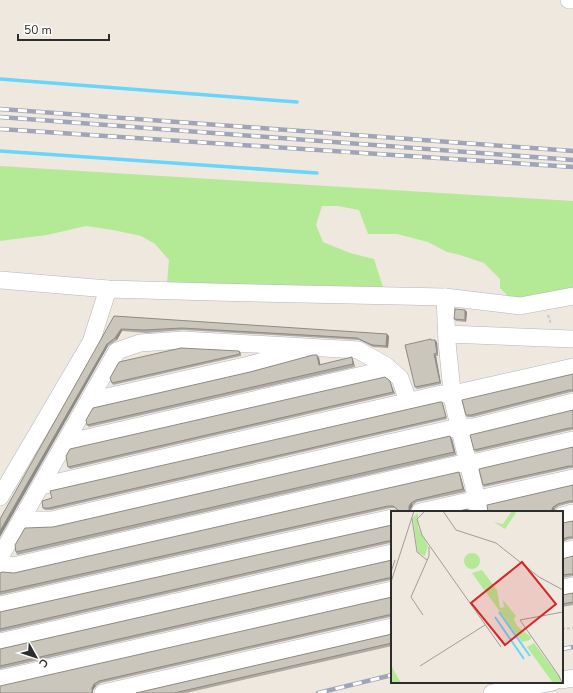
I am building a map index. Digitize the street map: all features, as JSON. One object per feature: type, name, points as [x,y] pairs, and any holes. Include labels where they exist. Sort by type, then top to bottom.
[{"type":"street","points":[[0,280],[108,289],[445,297],[520,306],[573,296]]},
{"type":"street","points":[[0,497],[91,342],[108,289]]},
{"type":"street","points":[[445,297],[452,394],[478,506]]},
{"type":"street","points":[[447,334],[573,339]]},
{"type":"street","points":[[0,557],[117,351],[140,343],[184,340],[358,350],[385,365],[400,378],[408,401]]},
{"type":"street","points":[[89,400],[249,365],[313,347]]},
{"type":"street","points":[[41,486],[408,401],[441,394],[452,394],[573,367]]},
{"type":"street","points":[[65,443],[389,369]]},
{"type":"street","points":[[21,520],[52,520],[459,427],[474,427],[573,402]]},
{"type":"street","points":[[0,564],[13,566],[468,462],[477,462],[573,440]]},
{"type":"street","points":[[430,511],[478,506],[573,478]]},
{"type":"street","points":[[563,516],[573,513]]},
{"type":"street","points":[[0,605],[391,518]]},
{"type":"street","points":[[563,552],[573,549]]},
{"type":"street","points":[[0,642],[391,552]]},
{"type":"street","points":[[563,588],[573,586]]},
{"type":"street","points":[[0,679],[391,590]]},
{"type":"street","points":[[103,693],[391,627]]},
{"type":"street","points":[[563,680],[573,678]]},
{"type":"street","points":[[492,693],[547,683]]},
{"type":"path","points":[[544,302],[555,338]]},
{"type":"path","points":[[563,629],[573,628]]},
{"type":"green space","points":[[0,166],[573,201],[573,289],[550,292],[534,297],[509,297],[500,288],[500,279],[484,263],[447,252],[428,242],[397,234],[368,234],[359,210],[338,206],[322,206],[316,225],[323,242],[350,253],[374,259],[383,287],[167,283],[169,260],[155,244],[141,236],[86,226],[47,235],[0,241]]},
{"type":"building","points":[[455,309],[465,310],[465,320],[454,319]]},
{"type":"building","points":[[114,316],[387,334],[386,346],[372,345],[357,338],[182,328],[144,330],[121,329],[115,338],[107,344],[0,531],[0,519]]},
{"type":"building","points":[[431,339],[435,340],[437,353],[434,354],[440,382],[415,387],[405,345]]},
{"type":"building","points":[[181,348],[239,351],[240,354],[112,383],[110,378],[119,362]]},
{"type":"building","points":[[317,355],[319,365],[352,357],[353,364],[87,425],[86,420],[93,408],[250,372]]},
{"type":"building","points":[[573,374],[573,390],[466,415],[462,400]]},
{"type":"building","points":[[385,377],[390,381],[393,392],[68,467],[66,456],[70,449]]},
{"type":"building","points":[[442,402],[446,417],[49,508],[43,508],[42,501],[52,498],[50,491]]},
{"type":"building","points":[[573,410],[573,428],[474,450],[470,435]]},
{"type":"building","points":[[450,436],[454,452],[16,552],[15,545],[25,528],[53,527]]},
{"type":"building","points":[[573,447],[573,466],[483,485],[479,469]]},
{"type":"building","points":[[459,472],[463,489],[416,500],[409,506],[409,511],[398,511],[393,506],[388,506],[0,592],[0,573],[14,573]]},
{"type":"building","points":[[573,485],[573,501],[558,504],[553,507],[551,511],[488,511],[487,505]]},
{"type":"building","points":[[573,521],[573,537],[563,539],[563,523]]},
{"type":"building","points":[[391,525],[391,541],[0,629],[0,612]]},
{"type":"building","points":[[573,556],[573,574],[563,575],[563,559]]},
{"type":"building","points":[[391,560],[391,578],[0,666],[0,649]]},
{"type":"building","points":[[573,593],[573,602],[563,604],[563,595]]},
{"type":"building","points":[[391,597],[391,615],[99,681],[94,684],[92,693],[0,693],[0,686]]},
{"type":"building","points":[[391,634],[391,643],[174,693],[136,693]]},
{"type":"waterway","points":[[0,79],[297,102]]},
{"type":"waterway","points":[[0,151],[317,173]]},
{"type":"railway","points":[[0,109],[573,151]]},
{"type":"railway","points":[[0,117],[573,160]]},
{"type":"railway","points":[[0,129],[573,167]]},
{"type":"railway","points":[[563,649],[573,647]]},
{"type":"railway","points":[[318,693],[391,675]]}]
